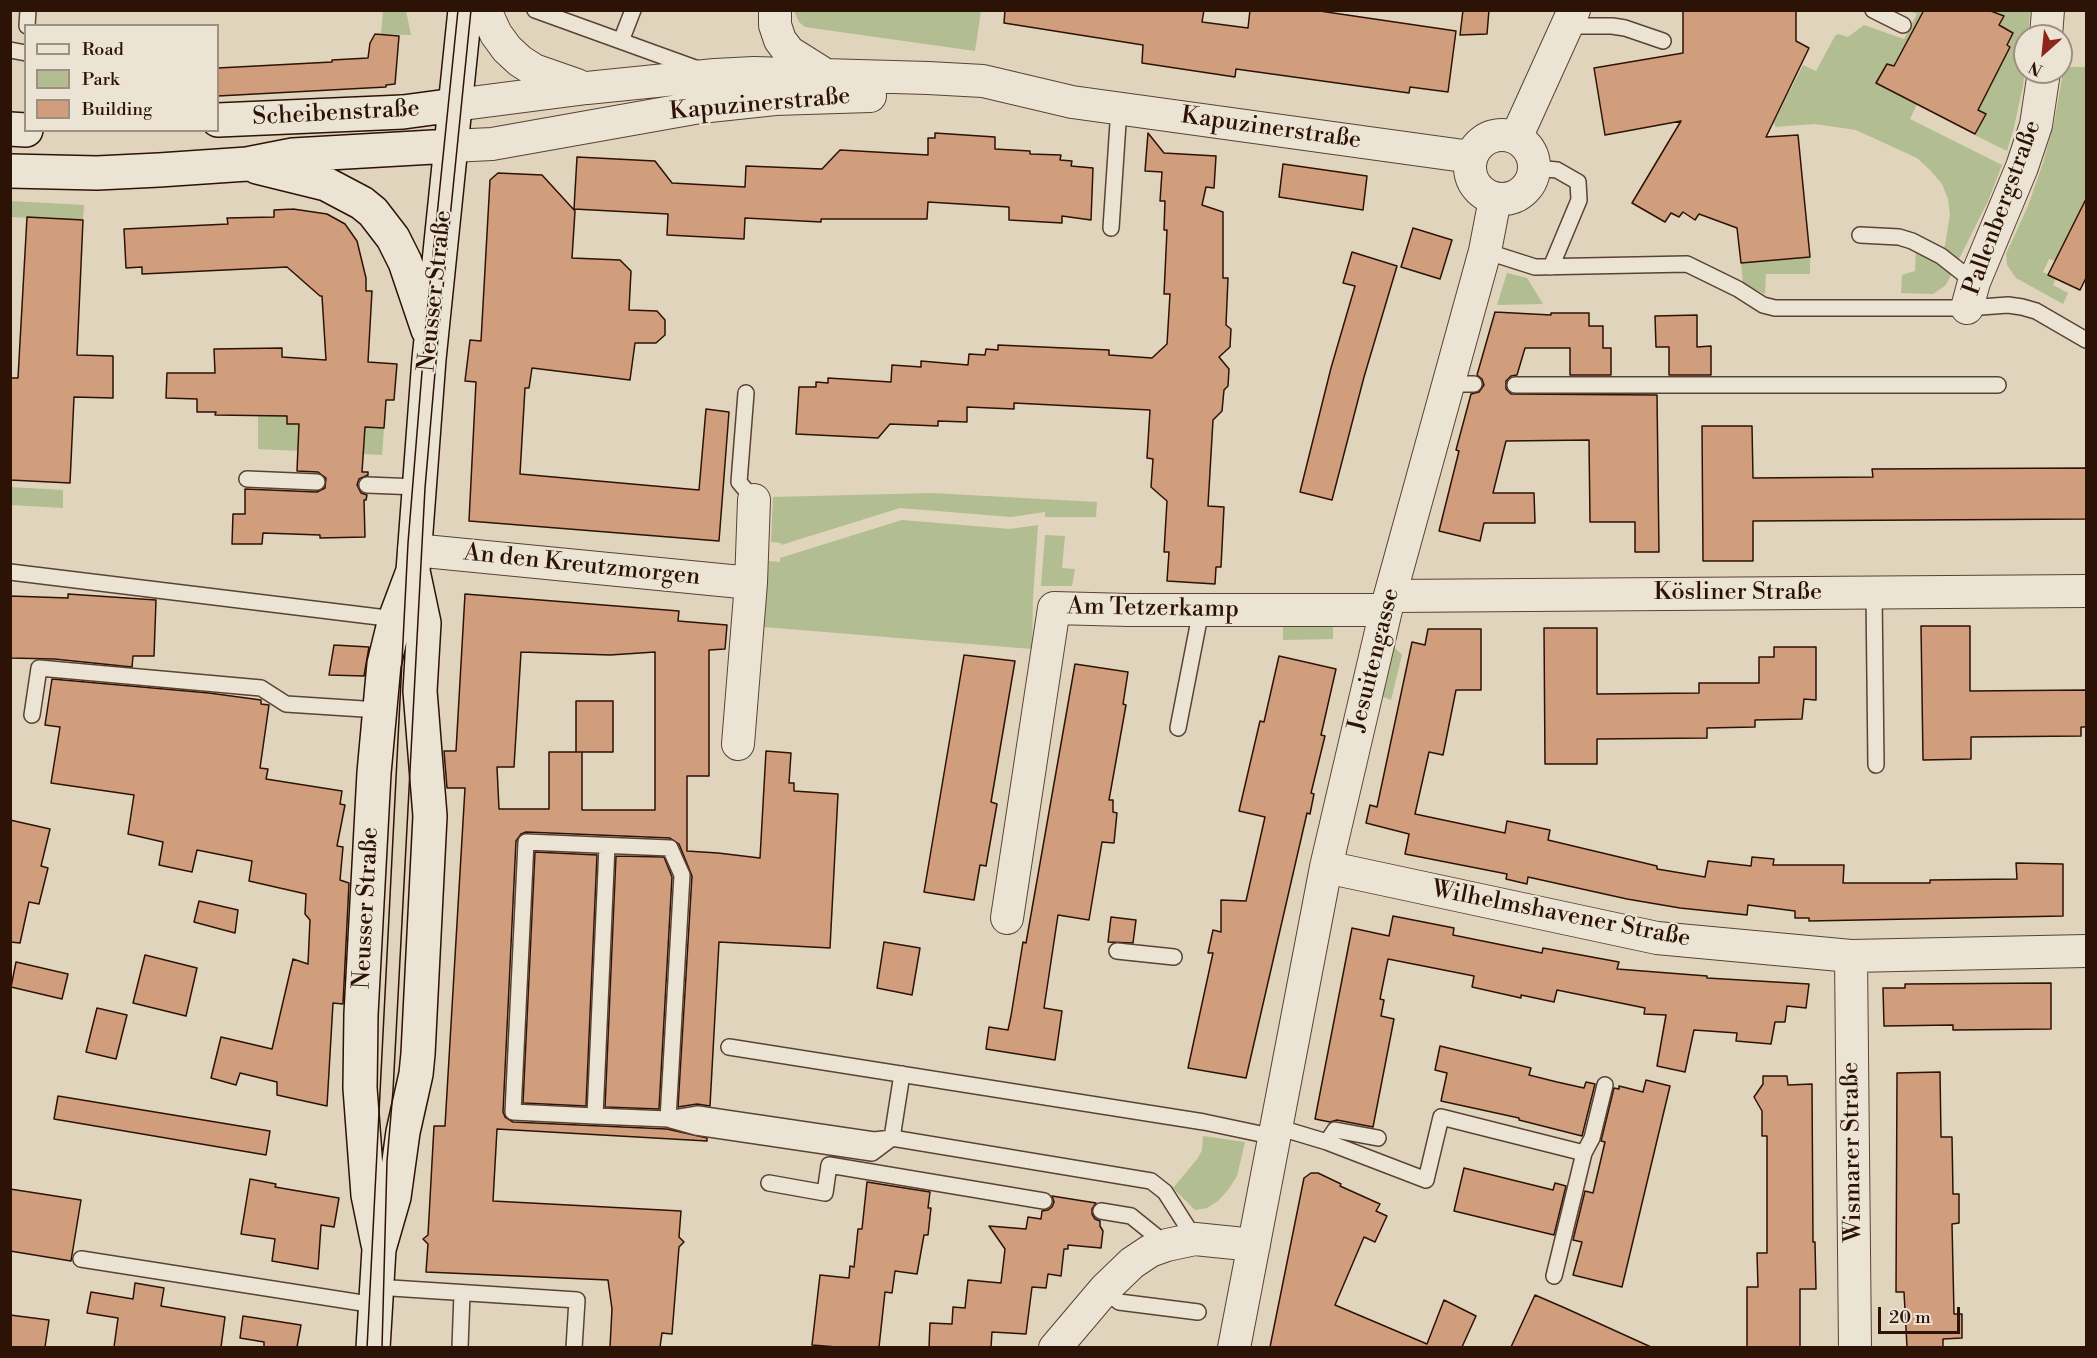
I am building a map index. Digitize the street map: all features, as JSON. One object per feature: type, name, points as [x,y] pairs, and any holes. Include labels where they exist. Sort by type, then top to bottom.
[{"type":"main road","name":"Neusser Straße","points":[[374,1347],[379,1249],[394,1197],[403,1132],[416,1074],[421,1006],[430,816],[420,691],[424,623],[414,561],[418,487],[465,10]]},
{"type":"main road","name":"Scheibenstraße","points":[[219,120],[403,112],[455,105]]},
{"type":"main road","name":"Scheibenstraße","points":[[10,171],[97,173],[247,164],[293,155],[451,146]]},
{"type":"main road","name":"Scheibenstraße","points":[[247,164],[326,184],[362,203],[373,212],[393,238],[405,262],[432,340]]},
{"type":"main road","name":"Neusser Straße","points":[[379,1249],[368,1195],[360,1078],[361,1014],[379,710],[384,664],[394,619],[414,561]]},
{"type":"street","name":"Kapuzinerstraße","points":[[485,10],[496,33],[507,49],[520,61],[550,77],[587,88]]},
{"type":"street","points":[[775,10],[775,25],[780,40],[789,52],[825,75]]},
{"type":"street","points":[[1516,138],[1571,18]]},
{"type":"street","name":"Kapuzinerstraße","points":[[455,105],[587,88],[754,73],[983,81],[1072,102],[1471,157]]},
{"type":"street","name":"Pallenbergstraße","points":[[1970,295],[2022,167],[2036,125],[2042,84]]},
{"type":"street","name":"Kapuzinerstraße","points":[[451,146],[492,144],[656,114],[775,99],[927,96],[979,100],[1072,102]]},
{"type":"street","points":[[1506,135],[1516,138],[1527,147],[1532,157],[1533,177],[1526,188],[1518,195],[1507,199],[1495,198],[1481,192],[1470,172],[1471,157],[1477,147],[1485,140],[1495,136],[1506,135]]},
{"type":"street","name":"Jesuitengasse","points":[[1234,1347],[1326,867],[1388,603],[1461,384],[1495,198]]},
{"type":"street","points":[[738,744],[751,583],[754,500]]},
{"type":"street","name":"An den Kreutzmorgen","points":[[414,561],[751,583]]},
{"type":"street","name":"Kösliner Straße","points":[[1388,603],[1874,592],[2086,591]]},
{"type":"street","name":"Am Tetzerkamp","points":[[1007,918],[1054,608],[1201,610],[1388,603]]},
{"type":"street","name":"Wilhelmshavener Straße","points":[[1326,867],[1658,938],[1851,956],[2086,951]]},
{"type":"street","name":"Wismarer Straße","points":[[1851,956],[1855,1347]]},
{"type":"street","points":[[1055,1347],[1105,1289],[1132,1263],[1150,1251],[1181,1242],[1254,1245]]},
{"type":"lane","points":[[535,10],[715,75]]},
{"type":"lane","points":[[621,42],[633,10]]},
{"type":"lane","points":[[1873,10],[1903,25]]},
{"type":"lane","points":[[1571,18],[1625,28],[1663,40]]},
{"type":"lane","points":[[1111,228],[1119,108]]},
{"type":"lane","points":[[1534,168],[1557,170],[1578,182],[1579,200],[1551,267]]},
{"type":"lane","points":[[1860,235],[1899,237],[1941,256],[1970,295]]},
{"type":"lane","points":[[1485,251],[1535,267],[1687,264],[1738,289],[1763,305],[1775,309],[1970,295],[1995,305],[2022,307],[2036,311],[2086,340]]},
{"type":"lane","points":[[1515,385],[1998,385]]},
{"type":"lane","points":[[746,393],[738,482],[754,500]]},
{"type":"lane","points":[[247,479],[317,482]]},
{"type":"lane","points":[[367,485],[418,487]]},
{"type":"lane","points":[[10,572],[394,619]]},
{"type":"lane","points":[[1874,592],[1876,765]]},
{"type":"lane","points":[[1178,728],[1201,610]]},
{"type":"lane","points":[[32,715],[39,668],[261,688],[286,704],[379,710]]},
{"type":"lane","points":[[668,1119],[682,876],[670,848],[526,842],[513,1112],[668,1119],[698,1114],[874,1140],[892,1138],[1151,1181],[1165,1192],[1181,1242]]},
{"type":"lane","points":[[595,1116],[607,846]]},
{"type":"lane","points":[[1117,951],[1174,957]]},
{"type":"lane","points":[[729,1047],[1276,1132],[1327,1142],[1426,1180],[1441,1117],[1584,1153]]},
{"type":"lane","points":[[892,1138],[902,1074]]},
{"type":"lane","points":[[1554,1276],[1584,1153],[1592,1138],[1605,1084]]},
{"type":"lane","points":[[1327,1142],[1335,1130],[1378,1138]]},
{"type":"lane","points":[[769,1183],[825,1193],[829,1165],[1044,1201]]},
{"type":"lane","points":[[1101,1211],[1131,1216],[1181,1242]]},
{"type":"lane","points":[[81,1259],[376,1296],[462,1293],[577,1300],[574,1347]]},
{"type":"lane","points":[[1105,1289],[1119,1302],[1198,1312]]},
{"type":"lane","points":[[460,1347],[462,1293]]},
{"type":"green space","points":[[794,10],[981,11],[975,51],[805,27],[799,22]]},
{"type":"green space","points":[[383,11],[406,11],[411,35],[381,34]]},
{"type":"green space","points":[[1910,11],[1924,11],[1894,66],[1887,64],[1877,83],[1917,104],[1910,119],[2002,165],[1988,201],[1946,285],[1933,294],[1901,293],[1902,275],[1915,271],[1916,250],[1937,261],[1945,245],[1950,215],[1948,199],[1942,184],[1931,171],[1917,158],[1856,130],[1815,124],[1775,127],[1774,122],[1803,65],[1816,71],[1835,36],[1838,34],[1848,37],[1864,25],[1904,39],[1917,14]]},
{"type":"green space","points":[[1988,11],[2030,11],[2029,24],[2013,24],[2013,33],[1999,25],[2004,16]]},
{"type":"green space","points":[[2013,33],[2013,84],[2023,84],[2007,151],[1975,135],[1985,114],[1978,110],[2010,47],[2007,45]]},
{"type":"green space","points":[[2073,67],[2086,67],[2086,199],[2055,261],[2049,259],[2043,272],[2056,278],[2053,285],[2068,293],[2063,304],[2016,278],[2007,265],[2006,254],[2028,206],[2054,123],[2061,84],[2073,84]]},
{"type":"green space","points":[[10,201],[84,205],[83,220],[11,217]]},
{"type":"green space","points":[[1810,257],[1810,274],[1766,274],[1765,294],[1743,283],[1741,263]]},
{"type":"green space","points":[[1507,273],[1527,278],[1543,304],[1497,305]]},
{"type":"green space","points":[[258,413],[287,413],[287,424],[384,428],[382,455],[258,449]]},
{"type":"green space","points":[[10,487],[63,490],[63,508],[11,505]]},
{"type":"green space","points":[[932,493],[1097,502],[1096,517],[1045,517],[1045,512],[1011,517],[900,508],[781,545],[781,543],[771,542],[773,497]]},
{"type":"green space","points":[[902,520],[1010,529],[1038,525],[1032,649],[764,627],[769,561],[780,562],[780,558]]},
{"type":"green space","points":[[1045,535],[1065,536],[1062,568],[1075,569],[1072,586],[1041,586]]},
{"type":"green space","points":[[1283,622],[1333,623],[1333,639],[1283,640]]},
{"type":"green space","points":[[1393,646],[1402,655],[1391,700],[1381,696]]},
{"type":"green space","points":[[1203,1136],[1245,1142],[1237,1176],[1228,1190],[1218,1201],[1207,1208],[1195,1210],[1173,1188],[1198,1158],[1202,1150]]},
{"type":"building","points":[[1005,10],[1204,10],[1202,22],[1248,28],[1250,10],[1313,10],[1456,31],[1448,92],[1410,87],[1409,93],[1236,69],[1235,77],[1142,63],[1143,45],[1004,23]]},
{"type":"building","points":[[1463,10],[1489,10],[1487,34],[1460,35]]},
{"type":"building","points":[[1683,10],[1796,10],[1796,41],[1809,48],[1766,137],[1798,135],[1810,257],[1741,263],[1737,228],[1699,214],[1695,220],[1683,212],[1679,217],[1671,213],[1665,222],[1632,203],[1681,121],[1605,135],[1594,68],[1683,53]]},
{"type":"building","points":[[1924,10],[1988,10],[2004,16],[1999,25],[2013,33],[2007,45],[2010,47],[1978,110],[1986,114],[1975,134],[1876,83],[1887,64],[1894,66]]},
{"type":"building","points":[[375,34],[399,36],[395,84],[386,85],[386,87],[219,96],[219,68],[368,58],[370,43]]},
{"type":"building","points":[[935,133],[995,137],[995,149],[1030,151],[1030,154],[1061,155],[1060,160],[1072,161],[1071,166],[1093,168],[1091,220],[1062,216],[1062,223],[1009,220],[1009,207],[928,202],[927,219],[821,219],[821,222],[745,218],[744,239],[667,235],[668,214],[574,209],[577,157],[655,161],[672,183],[745,187],[746,166],[822,169],[840,150],[928,155],[928,138],[935,138]]},
{"type":"building","points":[[1148,133],[1164,153],[1216,156],[1214,188],[1206,187],[1202,205],[1223,212],[1223,278],[1228,278],[1226,325],[1231,329],[1230,347],[1219,357],[1229,369],[1228,386],[1224,390],[1222,411],[1213,420],[1208,506],[1224,507],[1221,567],[1216,567],[1215,584],[1167,581],[1169,552],[1164,552],[1167,501],[1151,487],[1153,459],[1147,458],[1150,410],[1014,403],[1014,409],[967,407],[967,422],[938,421],[938,426],[890,424],[878,438],[796,434],[799,387],[816,387],[816,382],[828,383],[828,378],[891,382],[892,365],[921,367],[921,361],[968,365],[969,354],[985,355],[986,349],[998,350],[998,345],[1109,350],[1109,355],[1152,358],[1167,344],[1170,294],[1164,294],[1167,230],[1164,230],[1165,201],[1160,201],[1162,172],[1145,171]]},
{"type":"building","points":[[1283,164],[1367,176],[1363,210],[1279,197]]},
{"type":"building","points":[[498,173],[542,175],[575,211],[572,258],[620,260],[631,271],[629,310],[657,311],[665,320],[665,335],[656,343],[635,343],[630,380],[532,368],[529,388],[525,388],[520,474],[699,490],[706,409],[729,412],[719,541],[469,521],[476,382],[465,381],[470,340],[481,341],[490,180]]},
{"type":"building","points":[[2086,199],[2086,278],[2080,290],[2048,275]]},
{"type":"building","points":[[293,209],[327,214],[345,224],[357,241],[366,278],[366,291],[372,291],[368,362],[397,364],[394,400],[386,400],[384,428],[365,427],[362,472],[368,472],[368,475],[359,479],[357,485],[361,493],[367,495],[364,500],[365,537],[320,538],[320,535],[263,533],[262,544],[232,544],[233,514],[245,514],[245,489],[317,492],[325,488],[326,478],[318,472],[297,471],[299,424],[287,424],[287,416],[215,415],[216,412],[197,412],[197,399],[166,398],[167,373],[215,373],[214,349],[282,348],[282,357],[326,360],[322,296],[287,267],[142,274],[142,267],[126,268],[124,229],[228,224],[227,218],[274,217],[274,210]]},
{"type":"building","points":[[27,217],[83,220],[77,355],[113,356],[113,398],[74,397],[70,483],[10,480],[10,378],[18,378]]},
{"type":"building","points":[[1413,228],[1452,240],[1440,279],[1401,267]]},
{"type":"building","points":[[1352,252],[1397,266],[1364,377],[1332,500],[1300,492],[1331,368],[1355,286],[1343,283]]},
{"type":"building","points":[[1495,312],[1551,315],[1551,313],[1589,313],[1589,326],[1603,326],[1603,348],[1611,348],[1611,375],[1570,375],[1570,348],[1525,348],[1517,375],[1511,376],[1506,381],[1506,389],[1511,394],[1657,395],[1659,552],[1635,552],[1635,522],[1590,522],[1589,440],[1506,441],[1493,493],[1534,493],[1535,523],[1484,523],[1480,541],[1439,531],[1459,451],[1456,450],[1471,394],[1479,392],[1484,385],[1482,379],[1477,375]]},
{"type":"building","points":[[1697,315],[1697,347],[1711,346],[1711,375],[1669,375],[1669,347],[1656,347],[1655,316]]},
{"type":"building","points":[[1702,426],[1752,426],[1753,478],[1873,477],[1872,469],[2086,468],[2086,519],[1753,521],[1753,561],[1703,561]]},
{"type":"building","points":[[68,594],[156,600],[154,656],[133,656],[132,667],[54,659],[10,658],[10,596],[68,598]]},
{"type":"building","points":[[465,594],[679,611],[678,621],[727,625],[725,649],[709,650],[709,776],[687,776],[687,851],[760,858],[766,751],[791,753],[789,783],[794,783],[794,791],[838,794],[830,948],[719,942],[710,1106],[697,1104],[678,1107],[692,876],[679,844],[670,838],[526,832],[521,834],[516,841],[503,1112],[505,1117],[513,1122],[667,1129],[707,1138],[707,1141],[497,1129],[493,1201],[681,1211],[679,1237],[684,1242],[679,1247],[672,1334],[662,1333],[660,1347],[610,1347],[612,1309],[608,1280],[426,1272],[428,1244],[423,1239],[428,1235],[434,1126],[445,1126],[465,788],[447,788],[444,751],[456,751]],"holes":[[[521,652],[610,655],[655,652],[655,810],[582,810],[582,752],[549,752],[549,809],[499,809],[497,767],[514,767]]]},
{"type":"building","points":[[1921,626],[1970,626],[1970,691],[2086,690],[2086,727],[2081,727],[2081,736],[1971,737],[1971,759],[1923,760]]},
{"type":"building","points":[[1544,628],[1597,628],[1597,694],[1699,693],[1699,683],[1759,683],[1759,657],[1774,657],[1774,647],[1816,647],[1816,700],[1804,699],[1802,719],[1755,720],[1755,727],[1707,728],[1707,738],[1597,739],[1597,764],[1545,764]]},
{"type":"building","points":[[1428,629],[1481,629],[1481,690],[1456,690],[1443,755],[1429,752],[1415,814],[1505,833],[1507,821],[1550,830],[1548,840],[1657,866],[1657,869],[1705,877],[1708,861],[1751,866],[1752,857],[1774,859],[1773,865],[1844,865],[1843,883],[1930,883],[1930,880],[2017,879],[2016,863],[2063,864],[2063,916],[1809,921],[1809,918],[1795,918],[1795,911],[1748,905],[1747,915],[1680,908],[1627,899],[1528,877],[1527,884],[1506,879],[1507,874],[1405,854],[1409,834],[1366,823],[1370,805],[1377,807],[1412,642],[1425,645]]},
{"type":"building","points":[[334,645],[369,647],[364,676],[329,675]]},
{"type":"building","points":[[964,655],[1015,661],[991,802],[997,804],[986,866],[980,865],[974,900],[924,892]]},
{"type":"building","points":[[1279,656],[1336,669],[1321,735],[1325,736],[1311,793],[1314,794],[1310,814],[1307,813],[1246,1078],[1188,1068],[1213,953],[1208,953],[1213,930],[1221,932],[1221,900],[1246,901],[1265,817],[1239,811],[1260,721],[1264,722]]},
{"type":"building","points":[[1075,664],[1128,672],[1123,704],[1126,705],[1109,800],[1113,800],[1113,812],[1117,813],[1114,843],[1102,842],[1089,920],[1058,915],[1044,1008],[1062,1011],[1055,1060],[986,1049],[989,1027],[1008,1030],[1023,942],[1026,943]]},
{"type":"building","points":[[52,679],[261,700],[261,704],[269,705],[260,768],[268,769],[266,779],[342,791],[340,804],[345,805],[337,846],[343,847],[340,880],[349,883],[343,1004],[333,1003],[327,1106],[277,1095],[277,1082],[240,1073],[236,1085],[211,1078],[221,1037],[272,1049],[293,959],[308,964],[310,920],[305,914],[306,894],[249,881],[252,861],[197,850],[192,872],[159,865],[163,842],[128,834],[134,795],[51,783],[60,727],[45,725]]},
{"type":"building","points":[[576,701],[613,701],[613,752],[576,752]]},
{"type":"building","points":[[10,820],[50,829],[41,866],[48,868],[39,904],[29,902],[20,943],[10,942]]},
{"type":"building","points":[[535,852],[597,855],[586,1106],[523,1103]]},
{"type":"building","points":[[616,856],[664,857],[672,877],[659,1109],[605,1107]]},
{"type":"building","points":[[199,901],[238,910],[235,933],[194,922]]},
{"type":"building","points":[[1393,916],[1454,928],[1453,935],[1542,953],[1543,948],[1619,962],[1617,969],[1707,976],[1707,978],[1809,984],[1806,1008],[1787,1006],[1785,1022],[1775,1022],[1771,1044],[1736,1041],[1737,1033],[1694,1030],[1685,1072],[1657,1066],[1666,1015],[1644,1014],[1645,1008],[1557,990],[1554,1002],[1521,995],[1521,998],[1472,987],[1474,976],[1388,959],[1380,999],[1384,1000],[1381,1016],[1394,1019],[1373,1127],[1337,1120],[1330,1122],[1315,1119],[1352,928],[1389,936]]},
{"type":"building","points":[[1111,917],[1136,920],[1133,943],[1108,942]]},
{"type":"building","points":[[884,942],[920,948],[912,995],[877,988]]},
{"type":"building","points":[[145,955],[197,968],[186,1016],[133,1003]]},
{"type":"building","points":[[16,962],[68,974],[62,999],[11,987]]},
{"type":"building","points":[[2051,983],[2051,1029],[1953,1030],[1953,1025],[1884,1026],[1883,988],[1905,988],[1905,984]]},
{"type":"building","points":[[97,1008],[127,1015],[116,1059],[86,1052]]},
{"type":"building","points":[[1440,1046],[1531,1068],[1529,1075],[1557,1082],[1584,1088],[1586,1082],[1595,1084],[1582,1136],[1519,1120],[1519,1118],[1441,1101],[1447,1073],[1435,1070]]},
{"type":"building","points":[[1940,1072],[1941,1137],[1952,1137],[1953,1194],[1959,1194],[1959,1223],[1952,1224],[1954,1314],[1962,1314],[1962,1338],[1943,1339],[1943,1347],[1907,1347],[1904,1292],[1896,1292],[1897,1073]]},
{"type":"building","points":[[1763,1076],[1787,1076],[1788,1085],[1812,1084],[1813,1242],[1815,1242],[1816,1289],[1800,1289],[1800,1347],[1747,1347],[1747,1287],[1758,1287],[1757,1253],[1767,1253],[1767,1136],[1762,1136],[1762,1111],[1754,1097],[1763,1084]]},
{"type":"building","points":[[1646,1080],[1670,1086],[1622,1287],[1573,1275],[1582,1242],[1573,1240],[1585,1191],[1593,1193],[1605,1142],[1601,1141],[1614,1088],[1619,1089],[1619,1086],[1643,1092]]},
{"type":"building","points":[[58,1096],[270,1131],[266,1155],[54,1119]]},
{"type":"building","points":[[1464,1168],[1553,1190],[1555,1183],[1566,1186],[1554,1235],[1454,1211]]},
{"type":"building","points":[[1311,1173],[1318,1173],[1380,1204],[1376,1211],[1387,1216],[1375,1242],[1364,1237],[1335,1305],[1427,1344],[1444,1300],[1476,1316],[1462,1347],[1270,1347],[1304,1178]]},
{"type":"building","points":[[250,1179],[276,1184],[275,1187],[339,1198],[334,1227],[321,1225],[318,1269],[272,1261],[275,1239],[241,1234]]},
{"type":"building","points":[[867,1182],[930,1192],[928,1235],[924,1235],[917,1274],[895,1271],[892,1293],[885,1292],[879,1347],[812,1345],[820,1275],[849,1278],[850,1266],[854,1267],[858,1229],[862,1229]]},
{"type":"building","points":[[10,1189],[81,1200],[71,1261],[10,1251]]},
{"type":"building","points":[[1052,1196],[1096,1203],[1092,1214],[1100,1221],[1103,1231],[1101,1248],[1068,1245],[1068,1249],[1064,1249],[1061,1276],[1048,1274],[1046,1288],[1032,1287],[1026,1334],[992,1332],[991,1347],[929,1347],[930,1323],[952,1324],[953,1307],[965,1308],[968,1280],[1001,1283],[1005,1249],[989,1226],[1026,1229],[1028,1217],[1041,1219],[1042,1211],[1052,1207],[1054,1202]]},
{"type":"building","points":[[135,1283],[164,1288],[161,1306],[225,1317],[221,1347],[114,1347],[118,1318],[87,1313],[91,1292],[133,1299]]},
{"type":"building","points":[[1535,1295],[1565,1308],[1651,1347],[1511,1347]]},
{"type":"building","points":[[10,1315],[49,1320],[45,1347],[10,1347]]},
{"type":"building","points":[[243,1316],[301,1325],[297,1347],[264,1347],[264,1342],[240,1338]]},
{"type":"tram line","points":[[367,1348],[408,543],[426,323],[458,10]]},
{"type":"tram line","points":[[382,1348],[387,1161],[393,1091],[425,488],[471,10]]}]
